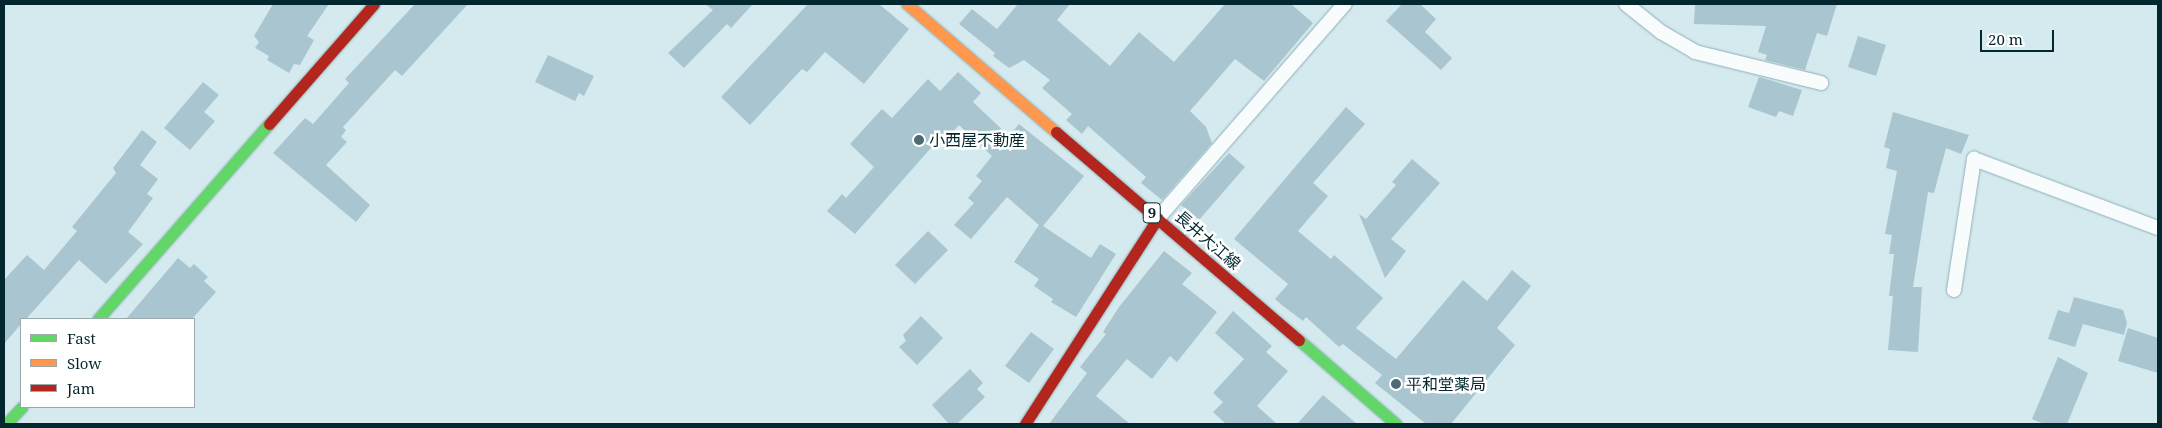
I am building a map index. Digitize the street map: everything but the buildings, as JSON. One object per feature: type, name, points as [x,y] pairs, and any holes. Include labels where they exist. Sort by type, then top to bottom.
[{"type":"street","points":[[99,318],[374,4]]},
{"type":"street","name":"長井大江線","points":[[907,4],[1396,424]]},
{"type":"street","points":[[1025,424],[1158,218]]},
{"type":"street","points":[[6,424],[21,408]]},
{"type":"lane","points":[[1158,218],[1345,4]]},
{"type":"lane","points":[[1626,4],[1661,32],[1695,52],[1821,83]]},
{"type":"lane","points":[[1954,290],[1974,159],[2158,228]]},
{"type":"traffic: fast","points":[[99,318],[269,124]]},
{"type":"traffic: fast","points":[[1299,340],[1396,424]]},
{"type":"traffic: fast","points":[[6,424],[21,408]]},
{"type":"traffic: slow","points":[[907,4],[1056,132]]},
{"type":"traffic: jam","points":[[269,124],[374,4]]},
{"type":"traffic: jam","points":[[1056,132],[1299,340]]},
{"type":"traffic: jam","points":[[1025,424],[1158,218]]},
{"type":"place","name":"小西屋不動産","points":[[919,140]]},
{"type":"place","name":"平和堂薬局","points":[[1396,384]]}]
